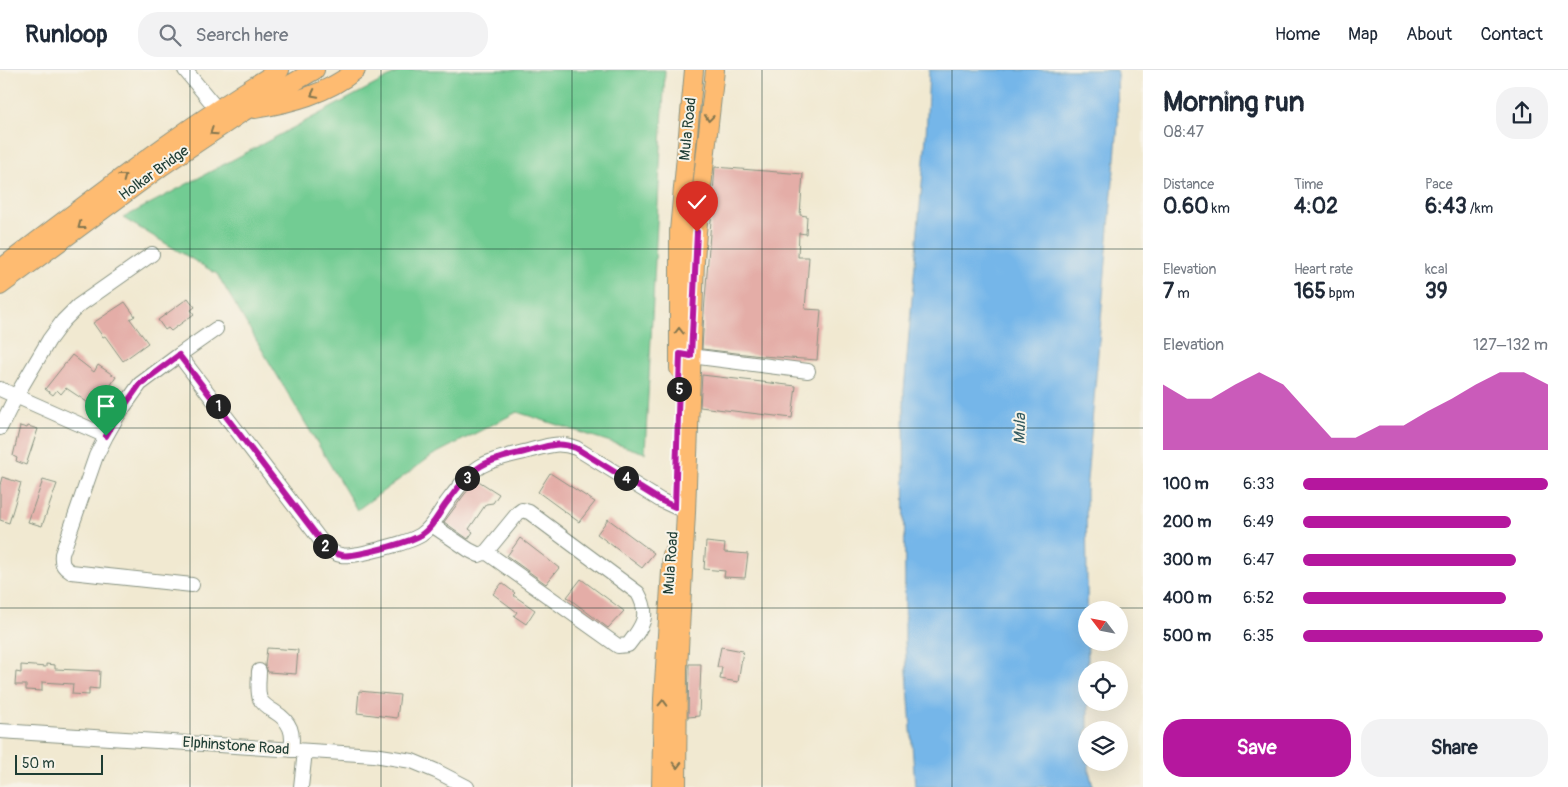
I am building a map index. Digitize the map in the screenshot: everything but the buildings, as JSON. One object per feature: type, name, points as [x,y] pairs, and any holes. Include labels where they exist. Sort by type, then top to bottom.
[{"type":"main road","points":[[1,283],[149,158],[217,109],[280,70]]},
{"type":"main road","name":"Holkar Bridge","points":[[1,283],[161,166],[243,112],[314,70]]},
{"type":"main road","points":[[243,112],[306,98],[346,78],[356,70]]},
{"type":"main road","name":"Mula Road","points":[[661,787],[670,729],[673,638],[681,510],[685,355],[690,260],[679,231],[694,70]]},
{"type":"main road","points":[[690,260],[701,192],[715,70]]},
{"type":"main road","name":"Mula Road","points":[[670,729],[677,787]]},
{"type":"street","points":[[185,70],[217,109]]},
{"type":"street","points":[[0,428],[16,396],[62,321],[78,306],[152,254]]},
{"type":"street","points":[[192,585],[71,572],[64,568],[62,554],[96,456],[118,415],[140,384],[216,329]]},
{"type":"street","points":[[179,355],[325,546],[332,552],[342,556],[385,549],[422,535],[432,525],[470,475],[482,465],[551,445],[566,444],[576,448],[660,500],[681,510]]},
{"type":"street","points":[[685,355],[808,371]]},
{"type":"street","points":[[0,389],[106,436]]},
{"type":"street","points":[[432,525],[479,554],[486,552],[518,513],[522,510],[529,512],[638,594],[644,603],[643,626],[628,645],[618,646],[486,552]]},
{"type":"street","points":[[259,670],[260,700],[267,708],[278,713],[289,726],[293,735],[298,750],[300,785]]},
{"type":"street","name":"Elphinstone Road","points":[[0,731],[374,755],[412,761],[467,787]]},
{"type":"green space","points":[[402,70],[665,70],[645,453],[517,412],[433,455],[357,510],[217,274],[123,218]]},
{"type":"water","name":"Mula","points":[[929,70],[1117,70],[1118,124],[1086,491],[1087,601],[1078,601],[1078,651],[1088,651],[1088,661],[1078,661],[1078,711],[1088,711],[1088,721],[1078,721],[1078,771],[1089,771],[1093,787],[915,787],[905,642],[904,391],[926,137]]},
{"type":"route","points":[[106,436],[140,384],[179,355],[325,546],[332,552],[342,556],[385,549],[422,535],[432,525],[470,475],[482,465],[551,445],[566,444],[576,448],[660,500],[675,507],[680,354],[691,356],[697,232]]}]
